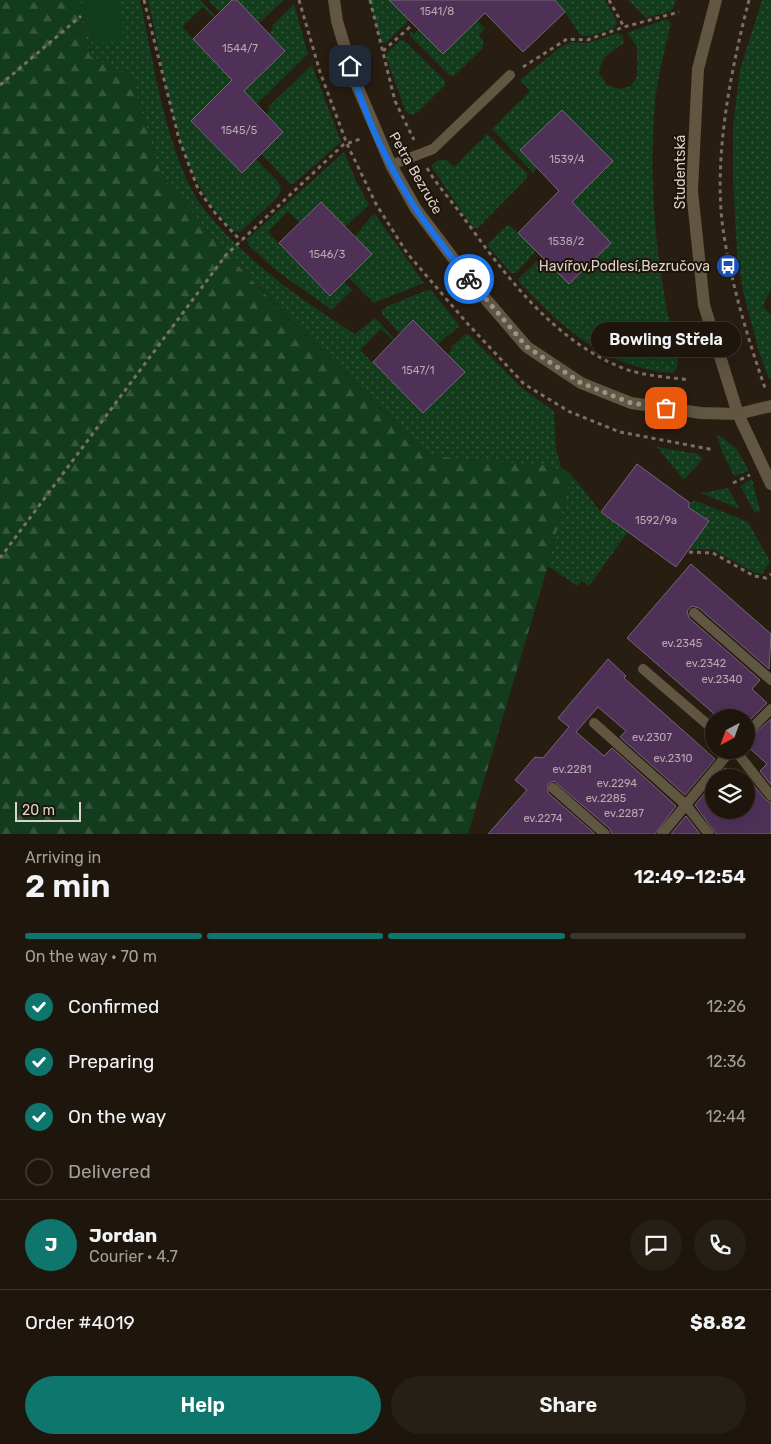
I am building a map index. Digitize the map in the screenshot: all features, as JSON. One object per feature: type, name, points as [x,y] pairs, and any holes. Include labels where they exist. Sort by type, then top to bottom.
[{"type":"street","name":"Petra Bezruče","points":[[334,0],[337,21],[355,81],[376,134],[391,165],[416,209],[471,282],[527,347],[581,383],[631,403],[700,413],[738,414],[771,406]]},
{"type":"street","name":"Studentská","points":[[716,0],[698,70],[692,191],[704,304],[738,414],[771,484]]},
{"type":"lane","points":[[391,165],[433,149],[510,75]]},
{"type":"lane","points":[[694,613],[771,680]]},
{"type":"lane","points":[[643,669],[705,722]]},
{"type":"lane","points":[[755,725],[771,709]]},
{"type":"lane","points":[[594,724],[686,805],[709,834]]},
{"type":"lane","points":[[662,834],[724,759]]},
{"type":"lane","points":[[742,759],[771,796]]},
{"type":"lane","points":[[553,788],[605,834]]},
{"type":"path","points":[[144,0],[179,139],[198,189],[214,213],[241,241]]},
{"type":"path","points":[[370,0],[395,101],[429,171],[478,239],[521,292],[560,330],[596,355],[626,369],[689,380]]},
{"type":"path","points":[[609,0],[624,27]]},
{"type":"path","points":[[749,0],[734,59],[724,131],[721,185],[723,228],[741,311],[771,406]]},
{"type":"path","points":[[510,75],[567,39],[587,40],[624,27],[680,12]]},
{"type":"path","points":[[0,86],[81,16]]},
{"type":"path","points":[[383,52],[412,24]]},
{"type":"path","points":[[0,557],[226,255],[343,145],[376,134]]},
{"type":"path","points":[[689,552],[702,551],[718,555],[754,576],[766,578],[771,574]]},
{"type":"green space","points":[[0,0],[81,0],[81,16],[90,56],[131,77],[161,175],[228,255],[289,319],[429,456],[543,465],[571,475],[548,566],[468,834],[0,834]]},
{"type":"green space","points":[[81,0],[140,0],[161,101],[175,151],[198,201],[224,232],[254,261],[320,311],[355,334],[375,318],[397,341],[396,343],[381,329],[360,350],[422,411],[424,412],[462,370],[448,354],[452,350],[450,348],[467,333],[523,389],[554,411],[556,448],[561,468],[570,473],[601,512],[628,532],[589,586],[582,581],[577,586],[548,566],[571,475],[546,466],[429,456],[228,255],[161,175],[131,77],[90,56],[81,16]]},
{"type":"green space","points":[[83,0],[117,0],[123,26],[121,42],[93,43],[81,16]]},
{"type":"green space","points":[[148,0],[200,0],[218,19],[217,21],[203,7],[182,27],[232,80],[191,122],[242,173],[256,159],[279,183],[281,190],[277,198],[240,232],[234,231],[213,208],[192,171],[183,148],[169,99]]},
{"type":"green space","points":[[208,0],[232,0],[220,12]]},
{"type":"green space","points":[[236,0],[284,0],[259,23]]},
{"type":"green space","points":[[369,0],[393,0],[394,5],[409,20],[386,43],[381,42]]},
{"type":"green space","points":[[555,0],[605,0],[617,22],[615,28],[589,36],[581,36]]},
{"type":"green space","points":[[628,0],[677,0],[671,11],[646,18]]},
{"type":"green space","points":[[762,0],[771,0],[771,289],[763,306],[771,315],[771,378],[769,379],[758,349],[743,291],[737,254],[733,180],[733,126],[740,70]]},
{"type":"green space","points":[[294,4],[308,54],[257,104],[244,91],[259,77],[257,75],[285,51],[269,33],[273,28],[272,26]]},
{"type":"green space","points":[[666,19],[671,23],[655,102],[652,168],[653,200],[660,266],[678,362],[676,370],[671,373],[625,363],[605,354],[586,342],[552,315],[519,282],[519,278],[537,261],[541,265],[545,260],[570,284],[611,243],[572,202],[597,173],[600,175],[613,161],[611,158],[562,110],[523,153],[537,168],[533,173],[492,129],[530,91],[520,80],[558,49],[571,42],[588,43],[617,33],[622,35],[624,41],[622,45],[606,56],[599,73],[607,85],[619,89],[631,86],[637,76],[637,47],[627,33]]},
{"type":"green space","points":[[477,20],[485,29],[479,35],[483,40],[483,48],[454,76],[450,76],[410,36],[410,31],[414,34],[418,29],[440,51]]},
{"type":"green space","points":[[400,40],[405,41],[445,81],[445,85],[418,112],[412,115],[406,112],[386,57],[387,53]]},
{"type":"green space","points":[[312,65],[341,142],[293,184],[290,184],[259,152],[269,146],[283,132],[266,114],[270,110],[268,107]]},
{"type":"green space","points":[[487,134],[527,173],[527,178],[478,228],[473,228],[431,166],[438,160],[447,160],[454,167]]},
{"type":"green space","points":[[344,152],[369,205],[345,227],[320,202],[306,216],[302,225],[288,211],[268,232],[327,293],[330,295],[344,282],[352,290],[332,310],[278,272],[248,245],[247,239]]},
{"type":"green space","points":[[374,213],[424,283],[374,303],[346,275],[355,266],[358,268],[371,255],[355,236]]},
{"type":"green space","points":[[510,225],[536,251],[516,273],[511,273],[487,245],[506,226]]},
{"type":"green space","points":[[430,289],[460,326],[438,344],[414,320],[400,334],[382,314],[382,310],[388,306]]},
{"type":"green space","points":[[717,434],[736,448],[749,471],[734,476],[721,449]]},
{"type":"green space","points":[[657,447],[698,454],[703,459],[684,480]]},
{"type":"green space","points":[[752,479],[760,511],[755,513],[740,486]]},
{"type":"green space","points":[[728,488],[739,507],[737,508],[701,493]]},
{"type":"green space","points":[[694,500],[748,522],[770,561],[762,574],[755,573],[714,550],[689,549],[709,521],[688,507]]},
{"type":"building","points":[[232,0],[237,0],[285,51],[244,91],[283,132],[242,173],[191,121],[232,80],[193,39]]},
{"type":"building","points":[[389,0],[555,0],[565,12],[523,52],[485,13],[443,54]]},
{"type":"building","points":[[562,110],[613,161],[572,202],[611,243],[569,284],[518,233],[559,191],[520,150]]},
{"type":"building","points":[[321,202],[372,254],[330,296],[279,243]]},
{"type":"building","points":[[413,320],[465,372],[423,413],[373,362]]},
{"type":"building","points":[[637,464],[690,503],[688,507],[709,521],[676,567],[601,512]]},
{"type":"building","points":[[691,564],[771,634],[769,669],[699,608],[692,606],[687,611],[689,618],[760,680],[752,689],[767,703],[755,715],[755,709],[709,709],[627,638]]},
{"type":"building","points":[[608,659],[626,676],[624,678],[705,750],[705,759],[715,759],[685,795],[620,737],[626,731],[598,707],[576,732],[604,756],[612,748],[676,806],[655,834],[612,834],[610,829],[554,781],[548,784],[548,793],[595,834],[488,834],[527,790],[515,780],[535,757],[543,758],[569,727],[558,718]]},
{"type":"building","points":[[771,719],[771,785],[760,771],[767,764],[755,753],[755,733]]},
{"type":"building","points":[[755,787],[771,803],[771,834],[716,834],[705,819],[755,819]]},
{"type":"building","points":[[705,793],[705,819],[695,805]]},
{"type":"building","points":[[686,816],[700,834],[671,834]]},
{"type":"way so far","points":[[469,279],[527,347],[581,383],[631,403],[666,408]]},
{"type":"place","name":"Havířov,Podlesí,Bezručova","points":[[728,266]]},
{"type":"place","name":"Bowling Střela","points":[[666,408]]},
{"type":"route","points":[[350,66],[376,134],[391,165],[416,209],[469,279]]}]
